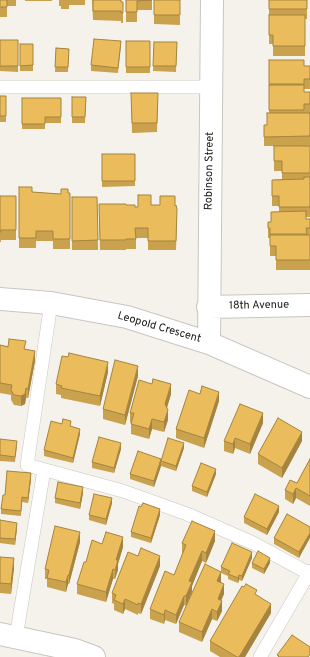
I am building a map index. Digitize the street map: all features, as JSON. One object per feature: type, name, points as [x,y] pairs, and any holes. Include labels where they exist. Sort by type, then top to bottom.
[{"type":"street","name":"Robinson Street","points":[[209,343],[208,307],[212,0]]},
{"type":"street","name":"Leopold Crescent","points":[[0,299],[51,303],[127,317],[209,343],[310,387]]},
{"type":"street","name":"18th Avenue","points":[[208,307],[310,305]]},
{"type":"street","points":[[8,635],[75,650],[94,657]]},
{"type":"lane","points":[[0,87],[212,87]]},
{"type":"lane","points":[[51,303],[27,465],[123,491],[187,514],[253,543],[310,572],[260,657]]},
{"type":"lane","points":[[8,635],[44,470]]},
{"type":"building","points":[[0,0],[7,0],[7,7],[0,7]]},
{"type":"building","points":[[93,0],[121,0],[121,2],[123,2],[123,13],[121,13],[121,11],[93,11]]},
{"type":"building","points":[[126,0],[152,0],[137,1],[137,12],[126,12]]},
{"type":"building","points":[[154,0],[180,0],[180,15],[154,15]]},
{"type":"building","points":[[269,0],[307,0],[307,9],[269,9]]},
{"type":"building","points":[[269,15],[305,15],[305,46],[273,46],[273,35],[269,35]]},
{"type":"building","points":[[94,39],[121,41],[118,68],[91,65]]},
{"type":"building","points":[[0,40],[18,40],[18,66],[0,66]]},
{"type":"building","points":[[126,41],[150,41],[150,67],[126,67]]},
{"type":"building","points":[[154,42],[177,42],[176,66],[153,66]]},
{"type":"building","points":[[20,44],[33,44],[33,65],[20,66]]},
{"type":"building","points":[[56,48],[69,49],[68,67],[55,67]]},
{"type":"building","points":[[269,60],[304,60],[304,66],[310,66],[310,79],[304,79],[304,84],[269,84]]},
{"type":"building","points":[[269,85],[304,85],[304,92],[310,92],[310,104],[304,104],[304,110],[269,110]]},
{"type":"building","points":[[131,93],[158,93],[157,123],[132,123]]},
{"type":"building","points":[[0,96],[6,96],[6,116],[0,116]]},
{"type":"building","points":[[72,97],[86,97],[85,117],[72,117]]},
{"type":"building","points":[[22,98],[61,98],[61,117],[45,117],[45,124],[22,124]]},
{"type":"building","points":[[267,113],[310,113],[310,136],[264,137],[264,125],[267,125]]},
{"type":"building","points":[[274,146],[310,146],[310,173],[282,173],[282,161],[274,161]]},
{"type":"building","points":[[102,154],[135,154],[135,181],[102,181]]},
{"type":"building","points":[[304,177],[310,177],[310,207],[279,207],[279,196],[272,196],[272,180],[304,179]]},
{"type":"building","points":[[19,187],[32,187],[32,192],[61,194],[61,189],[68,189],[68,193],[70,193],[70,239],[53,239],[53,231],[36,231],[36,238],[19,238]]},
{"type":"building","points":[[138,195],[151,195],[151,205],[160,205],[160,196],[175,196],[175,206],[176,205],[177,209],[176,241],[148,241],[148,228],[135,228],[136,239],[100,240],[99,204],[126,204],[135,205],[135,207],[138,207]]},
{"type":"building","points":[[0,196],[16,196],[16,230],[1,230],[0,232]]},
{"type":"building","points":[[72,197],[97,197],[98,240],[72,241]]},
{"type":"building","points":[[306,211],[306,219],[310,219],[310,228],[306,228],[307,234],[270,234],[268,222],[271,222],[271,212]]},
{"type":"building","points":[[270,235],[310,235],[310,260],[276,260],[276,246],[270,246]]},
{"type":"building","points":[[9,339],[26,341],[24,349],[35,351],[28,389],[26,388],[25,394],[21,396],[14,395],[11,390],[12,385],[0,383],[0,345],[8,347]]},
{"type":"building","points":[[69,353],[108,362],[100,396],[61,388],[62,386],[56,384],[62,356],[68,357]]},
{"type":"building","points":[[115,360],[138,366],[125,415],[103,409]]},
{"type":"building","points":[[153,379],[171,384],[165,404],[168,410],[164,422],[152,419],[149,429],[131,424],[134,413],[130,413],[139,380],[152,384]]},
{"type":"building","points":[[202,386],[219,392],[204,438],[176,429],[189,390],[200,394]]},
{"type":"building","points":[[240,404],[263,413],[250,444],[235,438],[233,444],[224,441]]},
{"type":"building","points":[[278,418],[302,432],[282,468],[258,454]]},
{"type":"building","points":[[63,419],[71,421],[70,426],[80,429],[73,458],[44,450],[51,421],[62,424]]},
{"type":"building","points":[[99,437],[121,443],[114,468],[92,462]]},
{"type":"building","points":[[168,438],[184,443],[176,466],[161,461]]},
{"type":"building","points":[[0,439],[17,441],[15,457],[0,455]]},
{"type":"building","points":[[138,451],[161,459],[154,481],[130,474]]},
{"type":"building","points":[[310,459],[310,496],[296,488],[293,494],[285,490],[290,480],[297,483]]},
{"type":"building","points":[[201,463],[216,469],[207,492],[192,486]]},
{"type":"building","points":[[7,471],[31,473],[28,498],[22,497],[21,511],[1,509],[3,495],[5,495]]},
{"type":"building","points":[[58,482],[83,487],[80,503],[55,498]]},
{"type":"building","points":[[94,494],[112,498],[106,519],[89,515]]},
{"type":"building","points":[[255,494],[279,506],[267,529],[244,517]]},
{"type":"building","points":[[143,503],[160,509],[151,538],[131,532],[139,506],[141,507]]},
{"type":"building","points":[[287,514],[310,527],[310,533],[299,552],[274,538]]},
{"type":"building","points":[[0,520],[17,523],[15,539],[0,538]]},
{"type":"building","points":[[192,521],[215,531],[206,553],[202,551],[189,581],[192,582],[176,615],[165,610],[164,615],[150,609],[165,571],[174,575],[186,545],[182,543]]},
{"type":"building","points":[[55,526],[80,532],[66,582],[47,578],[49,570],[45,569]]},
{"type":"building","points":[[106,532],[123,537],[116,560],[118,560],[115,570],[113,569],[106,592],[77,584],[84,562],[86,562],[92,540],[102,544]]},
{"type":"building","points":[[232,543],[252,552],[242,576],[239,575],[238,578],[228,574],[230,571],[221,567]]},
{"type":"building","points":[[141,548],[160,556],[141,604],[138,603],[138,605],[125,599],[123,604],[114,600],[116,595],[112,593],[128,552],[138,556]]},
{"type":"building","points":[[258,551],[270,558],[264,569],[252,563]]},
{"type":"building","points":[[0,557],[14,558],[11,584],[0,583]]},
{"type":"building","points":[[205,564],[221,572],[217,581],[224,584],[218,599],[222,601],[217,612],[212,609],[202,632],[179,622]]},
{"type":"building","points":[[246,584],[257,590],[255,594],[271,604],[239,657],[237,657],[210,641],[242,586],[244,587]]},
{"type":"building","points":[[292,635],[310,647],[310,654],[308,657],[278,657],[279,656],[277,655]]}]
